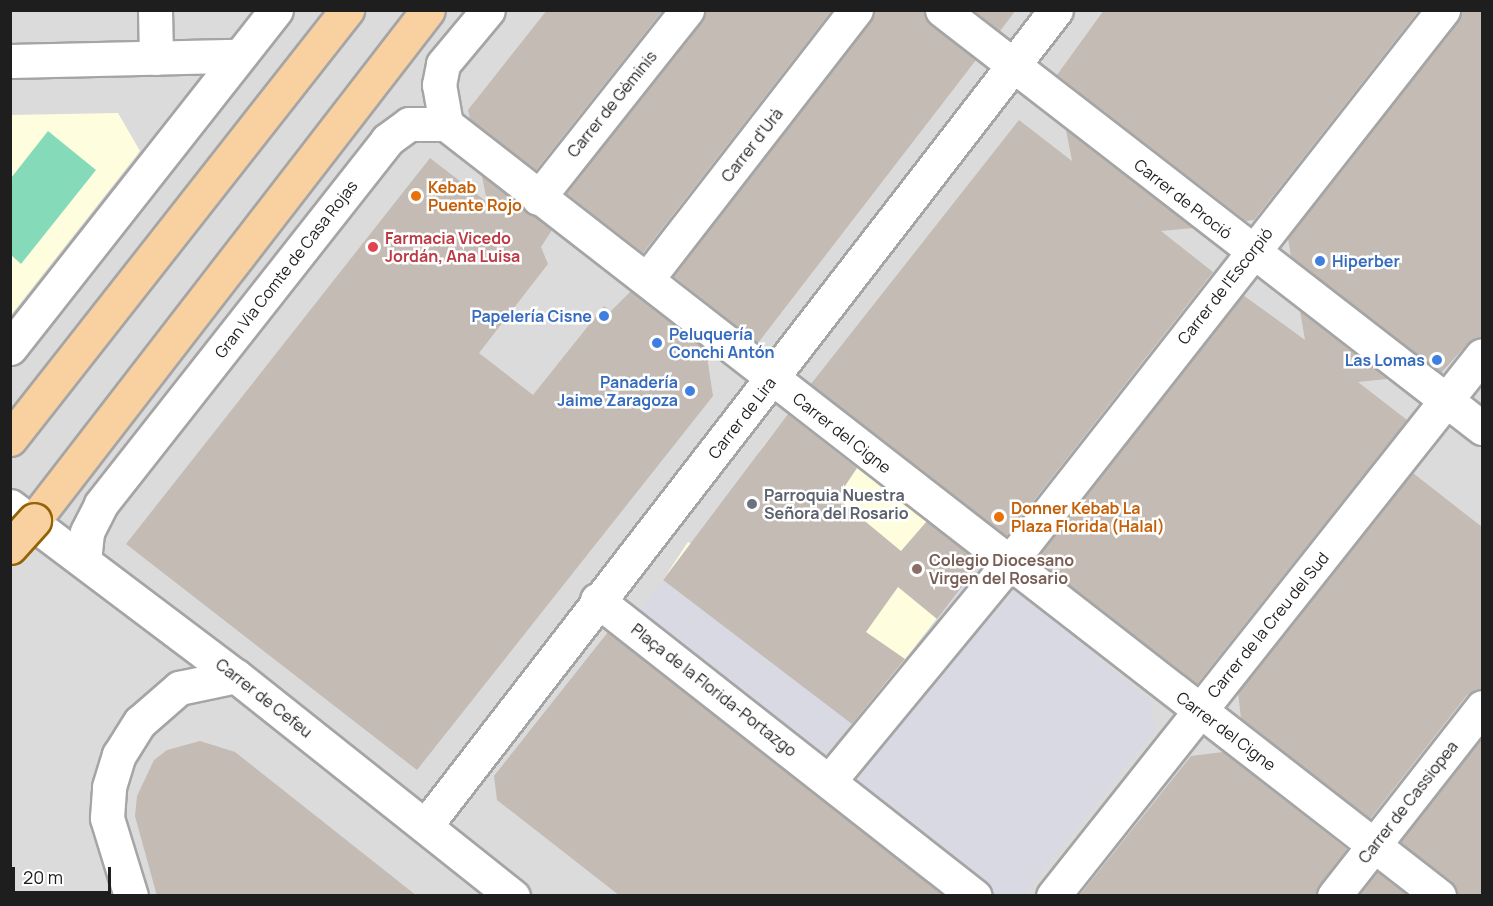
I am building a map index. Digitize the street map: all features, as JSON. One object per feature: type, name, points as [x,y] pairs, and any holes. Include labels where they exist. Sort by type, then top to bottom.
[{"type":"main road","points":[[10,439],[81,354],[347,10]]},
{"type":"main road","points":[[10,547],[22,513],[124,400],[428,10]]},
{"type":"street","points":[[154,10],[156,58]]},
{"type":"street","points":[[10,348],[276,10]]},
{"type":"street","points":[[446,124],[439,85],[443,64],[488,10]]},
{"type":"street","name":"Carrer de Gèminis","points":[[538,198],[687,10]]},
{"type":"street","name":"Carrer d'Urà","points":[[647,279],[856,10]]},
{"type":"street","name":"Carrer de Proció","points":[[942,10],[1251,252],[1482,428]]},
{"type":"street","name":"Carrer de Lira","points":[[426,825],[597,600],[773,379],[1056,10]]},
{"type":"street","name":"Carrer de l'Escorpió","points":[[1009,563],[1443,10]]},
{"type":"street","points":[[10,61],[238,56]]},
{"type":"street","name":"Gran Via Comte de Casa Rojas","points":[[84,561],[87,532],[101,504],[387,140],[408,124],[446,124]]},
{"type":"street","name":"Carrer del Cigne","points":[[446,124],[538,198],[647,279],[1439,896]]},
{"type":"street","name":"Carrer de la Creu del Sud","points":[[1053,896],[1482,355]]},
{"type":"street","name":"Carrer de Cefeu","points":[[22,513],[236,676],[513,896]]},
{"type":"street","points":[[830,780],[1009,563]]},
{"type":"street","name":"Plaça de la Florida-Portazgo","points":[[597,600],[830,780],[975,896]]},
{"type":"street","points":[[132,896],[107,818],[109,787],[119,755],[140,722],[179,688],[236,676]]},
{"type":"street","name":"Carrer de Cassiopea","points":[[1334,896],[1482,707]]},
{"type":"shaded area","points":[[11,11],[1482,11],[1482,895],[11,895]]},
{"type":"shaded area","points":[[118,113],[140,151],[11,315],[11,115]]},
{"type":"shaded area","name":"Colegio Diocesano Virgen del Rosario","points":[[793,408],[984,558],[854,725],[663,580],[688,542],[694,546],[766,458],[759,452]]},
{"type":"shaded area","points":[[984,558],[1151,702],[1155,730],[1024,895],[945,895],[616,639],[663,580],[854,725]]},
{"type":"green space","points":[[48,131],[96,170],[21,264],[11,255],[11,178]]},
{"type":"building","points":[[547,10],[663,10],[536,170],[470,119],[468,110]]},
{"type":"building","points":[[705,10],[832,10],[643,253],[566,193],[702,22]]},
{"type":"building","points":[[874,10],[924,10],[931,25],[976,60],[758,343],[673,276],[871,22]]},
{"type":"building","points":[[973,10],[1016,10],[1000,31]]},
{"type":"building","points":[[1104,10],[1419,10],[1254,220],[1246,221],[1057,75]]},
{"type":"building","points":[[1461,10],[1482,10],[1482,337],[1468,343],[1441,373],[1291,257],[1288,238],[1458,22]]},
{"type":"building","points":[[1019,120],[1072,161],[1066,130],[1193,228],[1161,231],[1213,272],[1006,536],[811,384]]},
{"type":"building","points":[[430,158],[487,202],[482,176],[552,230],[541,247],[548,264],[479,353],[533,395],[604,306],[611,311],[631,291],[706,350],[713,396],[417,770],[126,544]]},
{"type":"building","points":[[1243,295],[1305,340],[1300,311],[1387,379],[1358,382],[1407,420],[1197,684],[1036,559]]},
{"type":"building","name":"Colegio Diocesano Virgen del Rosario","points":[[788,414],[857,468],[837,498],[901,551],[927,521],[980,563],[937,619],[898,587],[866,632],[905,659],[852,724],[663,580]]},
{"type":"building","points":[[1413,473],[1482,527],[1482,689],[1467,695],[1370,819],[1241,719],[1238,692]]},
{"type":"building","points":[[608,632],[944,896],[620,896],[497,800],[494,776]]},
{"type":"building","points":[[1482,737],[1482,896],[1457,896],[1451,881],[1400,842]]},
{"type":"building","points":[[200,741],[235,752],[417,896],[157,896],[135,816],[137,796],[154,760],[167,750]]},
{"type":"building","points":[[1223,752],[1347,849],[1316,896],[1079,896],[1191,756]]},
{"type":"building","points":[[1377,872],[1408,896],[1358,896]]},
{"type":"place","name":"Kebab Puente Rojo","points":[[416,196]]},
{"type":"place","name":"Farmacia Vicedo Jordán, Ana Luisa","points":[[373,247]]},
{"type":"place","name":"Hiperber","points":[[1320,261]]},
{"type":"place","name":"Papelería Cisne","points":[[604,316]]},
{"type":"place","name":"Peluquería Conchi Antón","points":[[657,343]]},
{"type":"place","name":"Las Lomas","points":[[1437,360]]},
{"type":"place","name":"Panadería Jaime Zaragoza","points":[[690,391]]},
{"type":"place","name":"Parroquia Nuestra Señora del Rosario","points":[[752,504]]},
{"type":"place","name":"Donner Kebab La Plaza Florida (Halal)","points":[[999,517]]},
{"type":"place","name":"Colegio Diocesano Virgen del Rosario","points":[[917,569]]}]
